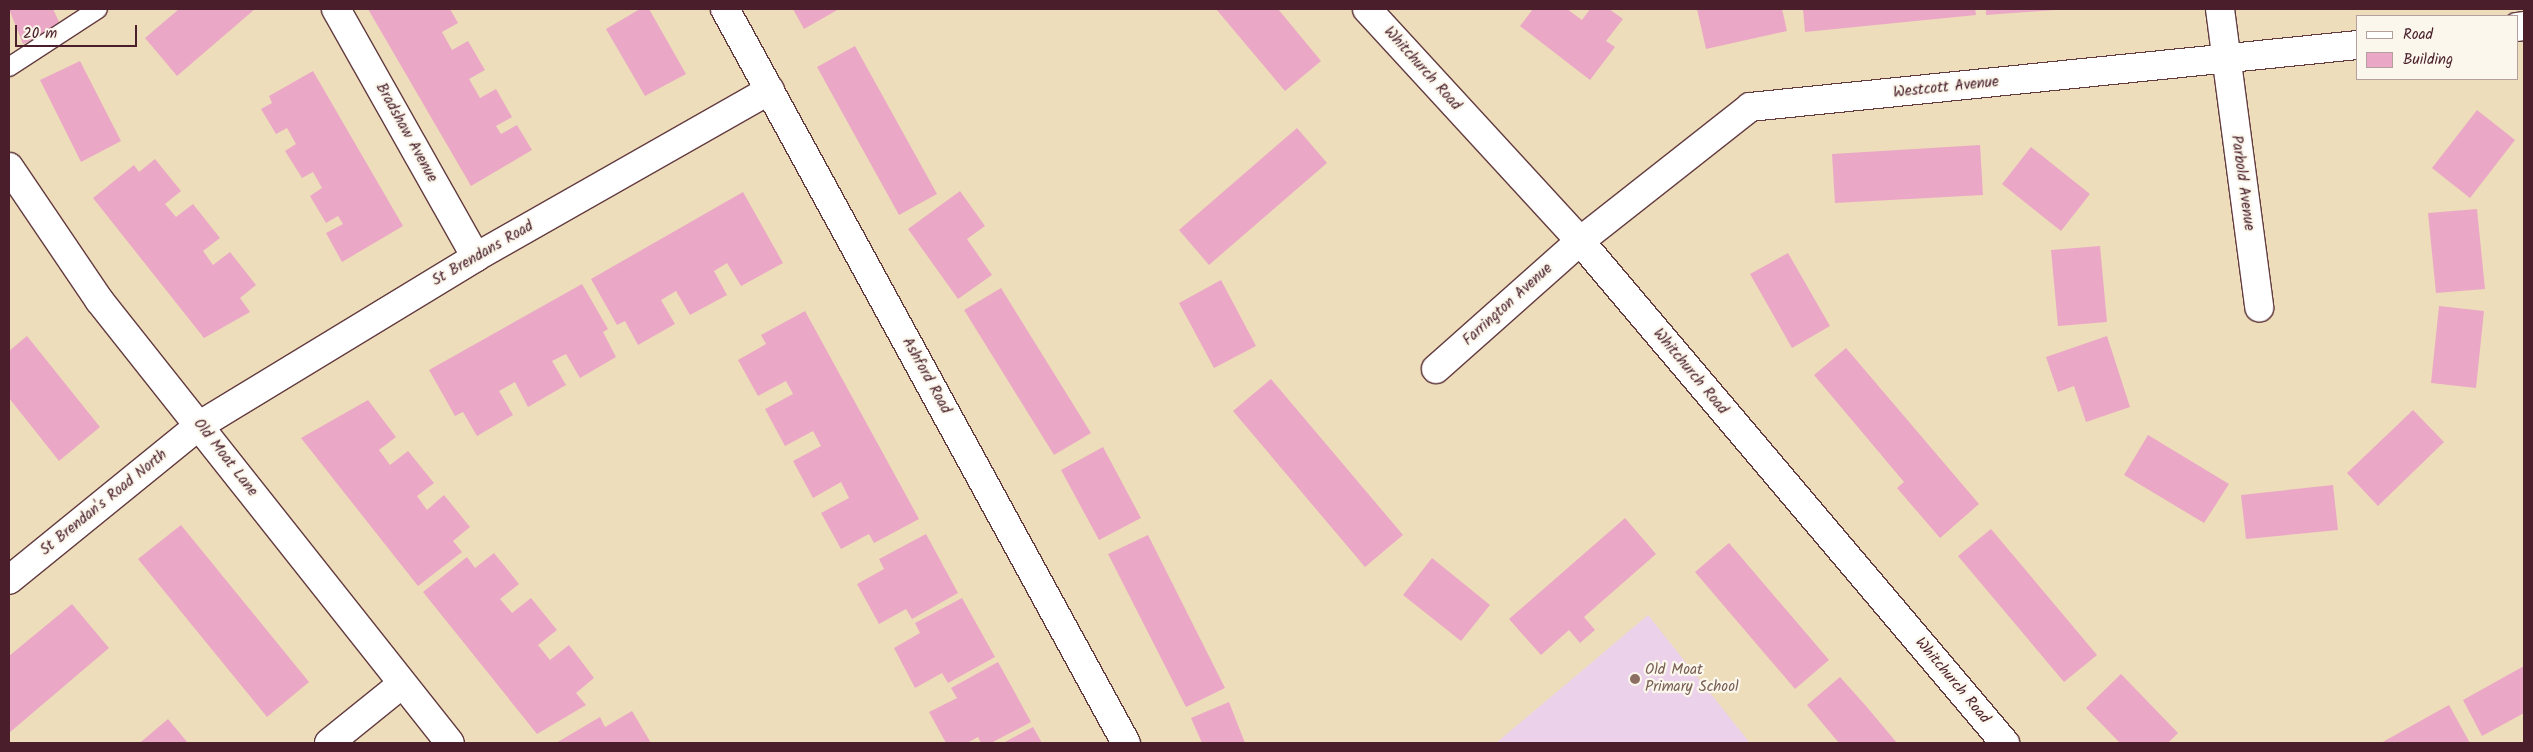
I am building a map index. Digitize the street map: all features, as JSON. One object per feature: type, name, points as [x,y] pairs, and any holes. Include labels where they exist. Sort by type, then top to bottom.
[{"type":"street","name":"Bradshaw Avenue","points":[[336,9],[476,257]]},
{"type":"street","name":"Ashford Road","points":[[725,9],[1126,743]]},
{"type":"street","name":"Whitchurch Road","points":[[1367,9],[1580,241],[2005,743]]},
{"type":"street","name":"Parbold Avenue","points":[[2220,9],[2225,60],[2260,307]]},
{"type":"street","name":"Westcott Avenue","points":[[1580,241],[1750,107],[2225,60],[2356,45]]},
{"type":"street","name":"St Brendans Road","points":[[200,425],[476,257],[770,90]]},
{"type":"street","name":"Old Moat Lane","points":[[9,168],[99,300],[200,425],[450,743]]},
{"type":"street","name":"Farrington Avenue","points":[[1436,369],[1580,241]]},
{"type":"street","name":"St Brendan's Road North","points":[[9,580],[200,425]]},
{"type":"street","points":[[329,743],[402,684]]},
{"type":"lane","points":[[9,67],[98,9]]},
{"type":"shaded area","name":"Old Moat Primary School","points":[[1648,615],[1750,743],[1496,743]]},
{"type":"building","points":[[9,9],[53,9],[61,26],[23,44]]},
{"type":"building","points":[[179,9],[255,9],[177,76],[145,38]]},
{"type":"building","points":[[368,9],[450,9],[458,23],[442,32],[452,50],[468,41],[485,70],[469,79],[480,98],[496,89],[512,117],[496,126],[501,134],[517,125],[532,150],[471,186]]},
{"type":"building","points":[[640,9],[649,9],[686,74],[645,96],[606,29]]},
{"type":"building","points":[[793,9],[839,9],[804,29]]},
{"type":"building","points":[[1216,9],[1278,9],[1321,61],[1285,91]]},
{"type":"building","points":[[1533,9],[1567,9],[1582,20],[1590,9],[1609,9],[1623,19],[1606,41],[1615,47],[1590,80],[1520,26]]},
{"type":"building","points":[[1697,9],[1782,9],[1787,31],[1706,49]]},
{"type":"building","points":[[1803,9],[1975,9],[1976,15],[1805,32]]},
{"type":"building","points":[[1986,9],[2055,9],[2055,10],[1986,15]]},
{"type":"building","points":[[855,46],[937,194],[899,215],[817,67]]},
{"type":"building","points":[[80,61],[121,141],[81,162],[40,80]]},
{"type":"building","points":[[313,71],[403,226],[342,262],[326,233],[343,224],[338,216],[326,223],[310,196],[322,188],[313,172],[302,178],[285,151],[296,144],[287,128],[276,134],[261,109],[272,103],[269,96]]},
{"type":"building","points":[[2477,110],[2515,140],[2470,198],[2432,168]]},
{"type":"building","points":[[1297,128],[1327,163],[1209,265],[1179,230]]},
{"type":"building","points":[[1980,145],[1983,195],[1835,203],[1832,154]]},
{"type":"building","points":[[2031,147],[2090,194],[2061,231],[2002,184]]},
{"type":"building","points":[[155,159],[181,191],[165,204],[176,217],[193,204],[220,238],[203,251],[213,265],[230,252],[256,285],[240,298],[250,312],[204,338],[93,198],[134,165],[139,172]]},
{"type":"building","points":[[960,191],[985,226],[967,239],[992,275],[958,299],[908,229]]},
{"type":"building","points":[[743,192],[783,263],[741,286],[727,263],[714,271],[727,295],[690,315],[676,291],[661,300],[675,324],[638,345],[625,321],[617,325],[591,279]]},
{"type":"building","points":[[2477,209],[2485,289],[2436,293],[2428,213]]},
{"type":"building","points":[[2100,246],[2107,322],[2058,326],[2051,250]]},
{"type":"building","points":[[1788,253],[1830,326],[1792,348],[1750,274]]},
{"type":"building","points":[[1221,280],[1256,346],[1214,368],[1179,303]]},
{"type":"building","points":[[582,284],[608,329],[603,332],[616,357],[580,378],[566,354],[552,361],[566,385],[528,407],[515,382],[499,391],[513,415],[477,436],[463,412],[455,416],[429,370]]},
{"type":"building","points":[[1001,288],[1091,433],[1054,455],[964,310]]},
{"type":"building","points":[[2439,306],[2484,311],[2476,388],[2431,383]]},
{"type":"building","points":[[805,311],[919,519],[874,543],[869,534],[841,549],[821,513],[849,498],[841,482],[813,498],[793,461],[821,446],[813,431],[785,446],[765,409],[793,394],[786,381],[758,396],[738,360],[766,344],[761,335]]},
{"type":"building","points":[[27,336],[100,427],[59,461],[9,398],[9,351]]},
{"type":"building","points":[[2107,336],[2130,407],[2086,422],[2074,386],[2058,392],[2046,357]]},
{"type":"building","points":[[1846,348],[1979,504],[1940,538],[1897,488],[1904,482],[1814,375]]},
{"type":"building","points":[[1271,379],[1403,535],[1365,567],[1233,411]]},
{"type":"building","points":[[368,400],[396,437],[379,450],[390,465],[408,451],[434,483],[417,496],[427,510],[444,495],[470,527],[453,541],[462,552],[418,586],[301,438]]},
{"type":"building","points":[[2413,410],[2444,442],[2378,506],[2347,473]]},
{"type":"building","points":[[2148,435],[2229,484],[2204,523],[2124,475]]},
{"type":"building","points":[[1103,447],[1141,518],[1099,540],[1061,470]]},
{"type":"building","points":[[2333,485],[2338,530],[2246,539],[2241,495]]},
{"type":"building","points":[[1625,518],[1656,554],[1584,617],[1595,630],[1580,643],[1569,630],[1541,655],[1509,619]]},
{"type":"building","points":[[181,525],[309,682],[267,717],[138,559]]},
{"type":"building","points":[[1991,529],[2097,655],[2064,682],[1958,556]]},
{"type":"building","points":[[926,534],[958,593],[912,619],[906,609],[879,624],[857,584],[884,569],[879,559]]},
{"type":"building","points":[[1148,535],[1225,688],[1186,707],[1108,554]]},
{"type":"building","points":[[1729,543],[1829,660],[1795,689],[1695,572]]},
{"type":"building","points":[[494,553],[519,584],[500,599],[512,613],[531,598],[557,630],[538,645],[550,660],[569,645],[594,678],[576,693],[586,705],[537,734],[423,592],[467,557],[475,568]]},
{"type":"building","points":[[1432,558],[1490,605],[1461,641],[1403,595]]},
{"type":"building","points":[[962,598],[995,657],[948,683],[942,673],[915,688],[894,648],[920,633],[915,623]]},
{"type":"building","points":[[72,604],[109,648],[9,733],[9,656]]},
{"type":"building","points":[[998,662],[1031,722],[991,743],[981,743],[978,737],[967,743],[946,743],[929,712],[957,698],[951,688]]},
{"type":"building","points":[[2524,666],[2524,713],[2482,736],[2463,700]]},
{"type":"building","points":[[2121,674],[2178,733],[2168,743],[2120,743],[2086,708]]},
{"type":"building","points":[[1840,677],[1897,743],[1839,743],[1807,705]]},
{"type":"building","points":[[1229,702],[1245,743],[1202,743],[1191,718]]},
{"type":"building","points":[[2449,705],[2470,743],[2381,743],[2413,725]]},
{"type":"building","points":[[632,711],[651,743],[556,743],[600,717],[605,727]]},
{"type":"building","points":[[168,719],[188,743],[139,743],[142,741]]},
{"type":"building","points":[[1033,727],[1042,743],[1003,743]]},
{"type":"place","name":"Old Moat Primary School","points":[[1635,679]]}]
